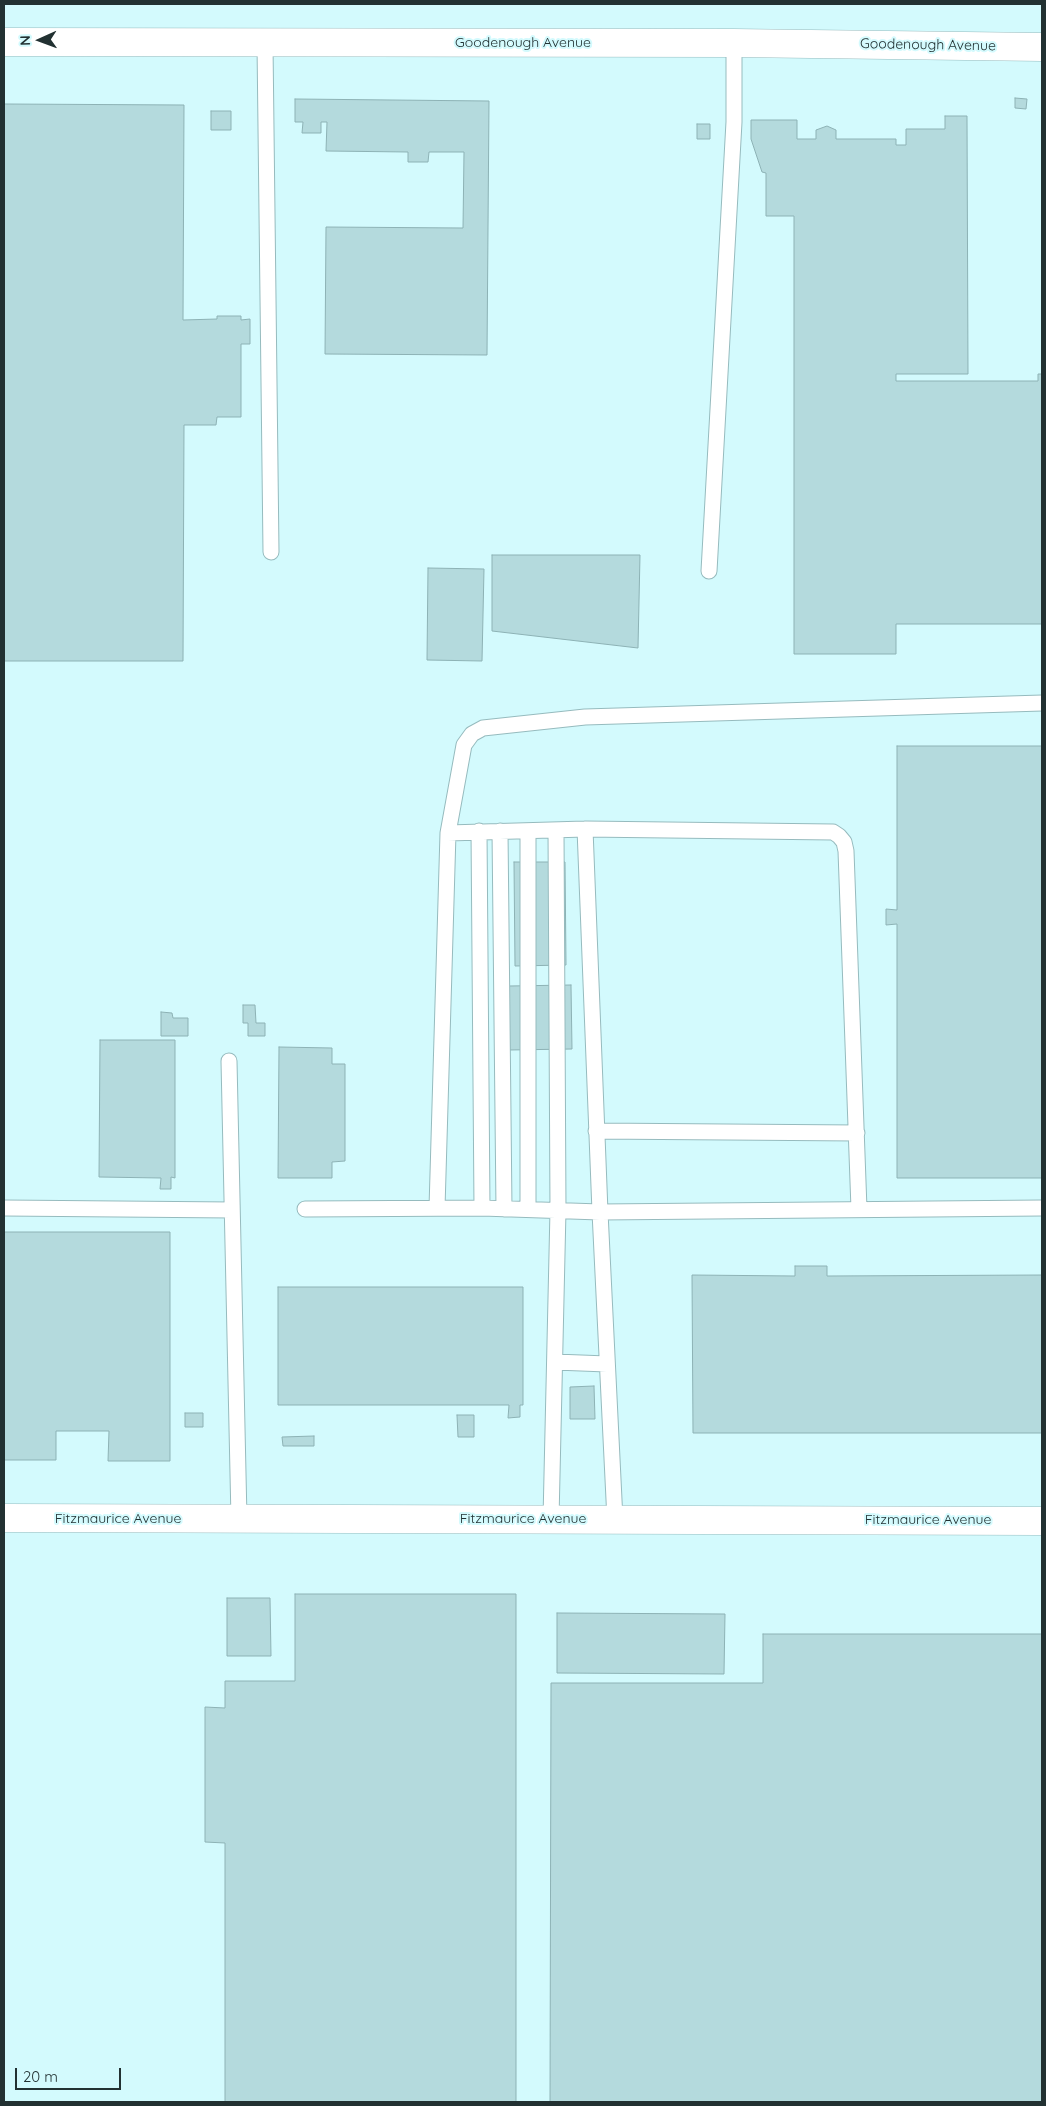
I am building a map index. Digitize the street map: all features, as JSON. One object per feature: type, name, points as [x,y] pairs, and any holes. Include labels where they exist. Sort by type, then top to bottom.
[{"type":"street","name":"Goodenough Avenue","points":[[4,42],[265,44],[734,43],[1042,47]]},
{"type":"street","name":"Fitzmaurice Avenue","points":[[4,1518],[1042,1521]]},
{"type":"lane","points":[[709,571],[734,122],[734,43]]},
{"type":"lane","points":[[265,44],[271,552]]},
{"type":"lane","points":[[437,1208],[448,833],[464,745],[472,734],[483,728],[586,717],[1042,703]]},
{"type":"lane","points":[[448,833],[585,829],[833,832],[839,836],[844,842],[846,851],[860,1208]]},
{"type":"lane","points":[[585,829],[596,1131],[615,1520]]},
{"type":"lane","points":[[528,830],[528,1209]]},
{"type":"lane","points":[[551,1519],[558,1210],[556,830]]},
{"type":"lane","points":[[479,831],[482,1208]]},
{"type":"lane","points":[[500,831],[504,1209]]},
{"type":"lane","points":[[229,1061],[239,1519]]},
{"type":"lane","points":[[596,1131],[857,1133]]},
{"type":"lane","points":[[4,1208],[232,1210]]},
{"type":"lane","points":[[305,1209],[482,1208],[600,1212],[860,1208],[1042,1208]]},
{"type":"lane","points":[[555,1362],[608,1364]]},
{"type":"building","points":[[1015,98],[1027,99],[1026,109],[1015,108]]},
{"type":"building","points":[[295,99],[489,101],[487,355],[325,354],[326,227],[463,228],[464,152],[429,152],[428,162],[408,162],[408,152],[326,151],[327,122],[321,122],[321,133],[302,133],[303,122],[295,122]]},
{"type":"building","points":[[4,104],[184,105],[183,320],[217,319],[217,316],[241,316],[241,320],[250,319],[250,344],[241,344],[241,417],[217,417],[216,425],[184,425],[183,661],[4,661]]},
{"type":"building","points":[[211,111],[231,111],[231,130],[211,130]]},
{"type":"building","points":[[945,116],[967,116],[968,374],[896,374],[896,381],[1038,381],[1038,374],[1042,374],[1042,624],[896,624],[896,654],[794,654],[794,216],[766,216],[766,173],[762,172],[751,139],[751,120],[797,120],[797,139],[816,139],[816,130],[827,126],[836,130],[836,139],[896,139],[896,145],[906,145],[906,129],[945,129]]},
{"type":"building","points":[[697,124],[710,124],[710,139],[697,139]]},
{"type":"building","points":[[492,555],[640,555],[638,648],[492,631]]},
{"type":"building","points":[[428,568],[484,569],[482,661],[427,660]]},
{"type":"building","points":[[897,746],[1042,746],[1042,1178],[897,1178],[897,924],[886,925],[886,909],[897,910]]},
{"type":"building","points":[[514,862],[565,862],[566,965],[515,966]]},
{"type":"building","points":[[571,985],[572,1049],[509,1050],[509,986]]},
{"type":"building","points":[[243,1005],[255,1005],[256,1023],[265,1023],[265,1036],[248,1036],[248,1023],[243,1023]]},
{"type":"building","points":[[161,1012],[172,1013],[173,1018],[188,1018],[188,1036],[161,1036]]},
{"type":"building","points":[[100,1040],[175,1040],[175,1178],[171,1177],[171,1189],[160,1189],[161,1178],[99,1177]]},
{"type":"building","points":[[279,1047],[332,1048],[332,1064],[345,1064],[345,1161],[332,1162],[332,1178],[278,1178]]},
{"type":"building","points":[[4,1232],[170,1232],[170,1461],[108,1461],[109,1431],[56,1431],[56,1460],[4,1460]]},
{"type":"building","points":[[795,1266],[827,1266],[827,1276],[1042,1275],[1042,1433],[693,1433],[692,1275],[795,1276]]},
{"type":"building","points":[[278,1287],[523,1287],[523,1405],[520,1405],[520,1417],[508,1418],[509,1405],[278,1405]]},
{"type":"building","points":[[594,1386],[595,1419],[570,1419],[570,1387]]},
{"type":"building","points":[[185,1413],[203,1413],[203,1427],[185,1427]]},
{"type":"building","points":[[457,1415],[474,1415],[474,1437],[458,1437]]},
{"type":"building","points":[[314,1436],[314,1446],[283,1446],[282,1437]]},
{"type":"building","points":[[295,1594],[516,1594],[516,2102],[225,2102],[225,1843],[205,1842],[205,1707],[225,1708],[225,1681],[295,1681]]},
{"type":"building","points":[[227,1598],[270,1598],[271,1656],[227,1656]]},
{"type":"building","points":[[557,1613],[725,1614],[724,1674],[557,1673]]},
{"type":"building","points":[[763,1634],[1042,1634],[1042,2102],[550,2102],[551,1683],[763,1683]]}]
